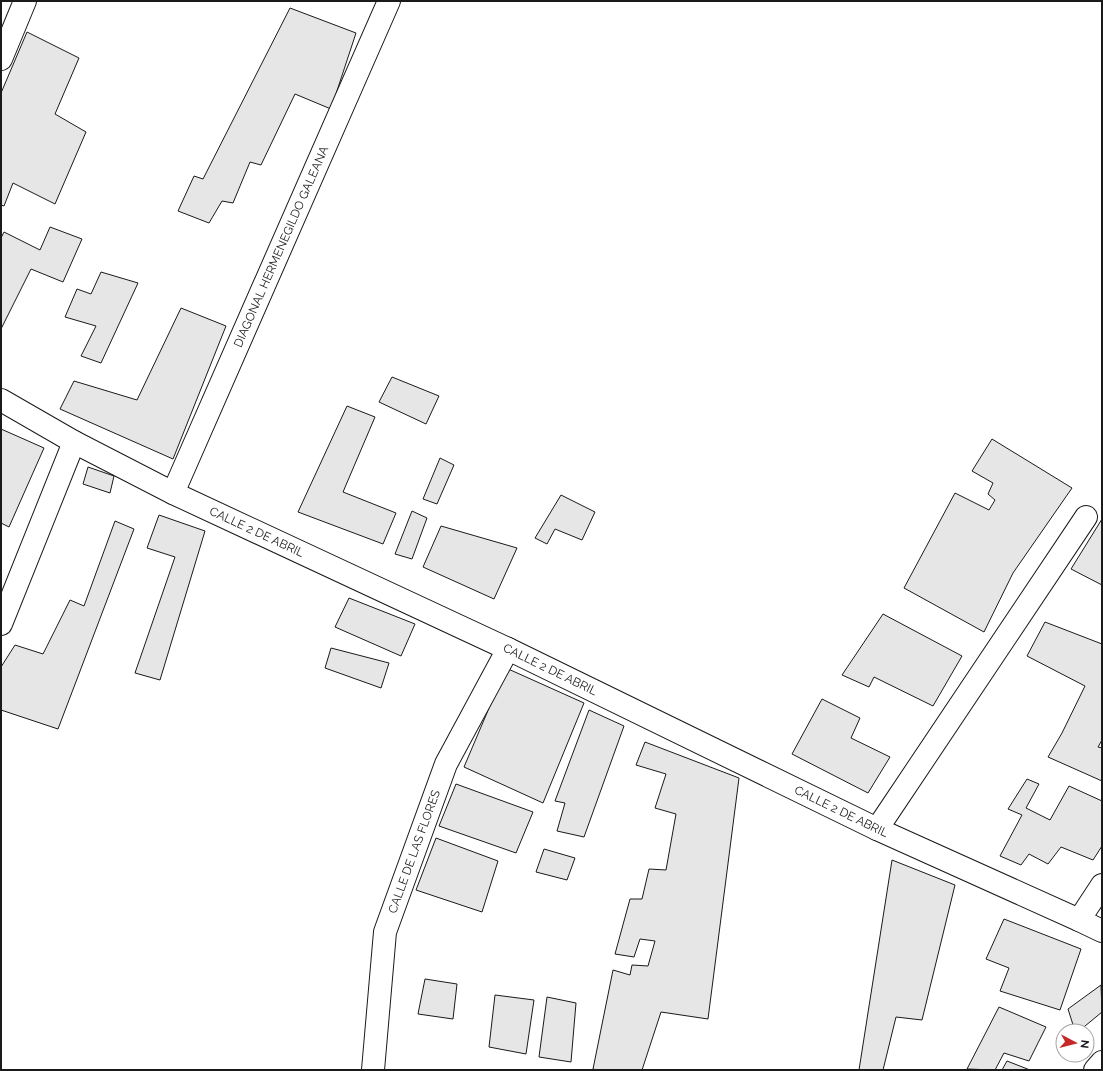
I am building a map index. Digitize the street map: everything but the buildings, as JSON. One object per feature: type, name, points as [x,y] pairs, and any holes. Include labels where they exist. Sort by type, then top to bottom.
[{"type":"street","points":[[1,59],[25,1]]},
{"type":"street","name":"DIAGONAL HERMENEGILDO GALEANA","points":[[173,493],[389,1]]},
{"type":"street","name":"CALLE 2 DE ABRIL","points":[[1,400],[74,442],[173,493],[508,649],[878,829],[1102,931]]},
{"type":"street","points":[[1,624],[74,442]]},
{"type":"street","points":[[878,829],[1086,517]]},
{"type":"street","name":"CALLE DE LAS FLORES","points":[[372,1070],[385,932],[446,764],[508,649]]},
{"type":"street","points":[[1079,920],[1102,885]]},
{"type":"street","points":[[1095,1070],[1102,1062]]}]
